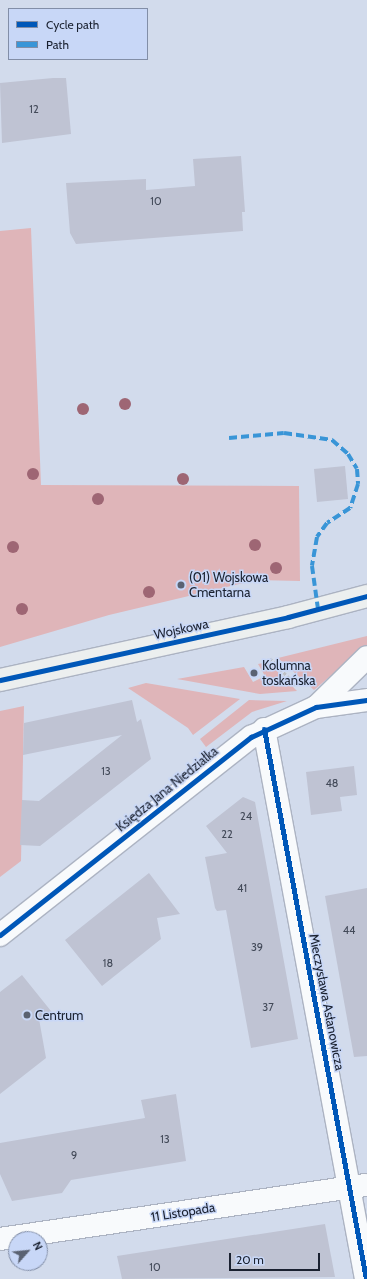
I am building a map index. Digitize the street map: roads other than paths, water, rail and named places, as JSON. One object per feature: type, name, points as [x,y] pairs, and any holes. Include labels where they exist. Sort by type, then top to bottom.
[{"type":"street","name":"Wojskowa","points":[[0,680],[288,617],[367,596]]},
{"type":"street","points":[[316,707],[367,657]]},
{"type":"street","name":"Księdza Jana Niedziałka","points":[[0,935],[250,737],[264,729],[316,707],[367,700]]},
{"type":"street","name":"Mieczysława Asłanowicza","points":[[264,729],[358,1186],[366,1279]]},
{"type":"street","name":"11 Listopada","points":[[0,1239],[358,1186]]},
{"type":"place","name":"(01) Wojskowa Cmentarna","points":[[181,585]]},
{"type":"place","name":"Kolumna toskańska","points":[[254,673]]},
{"type":"place","name":"Centrum","points":[[27,1015]]}]
